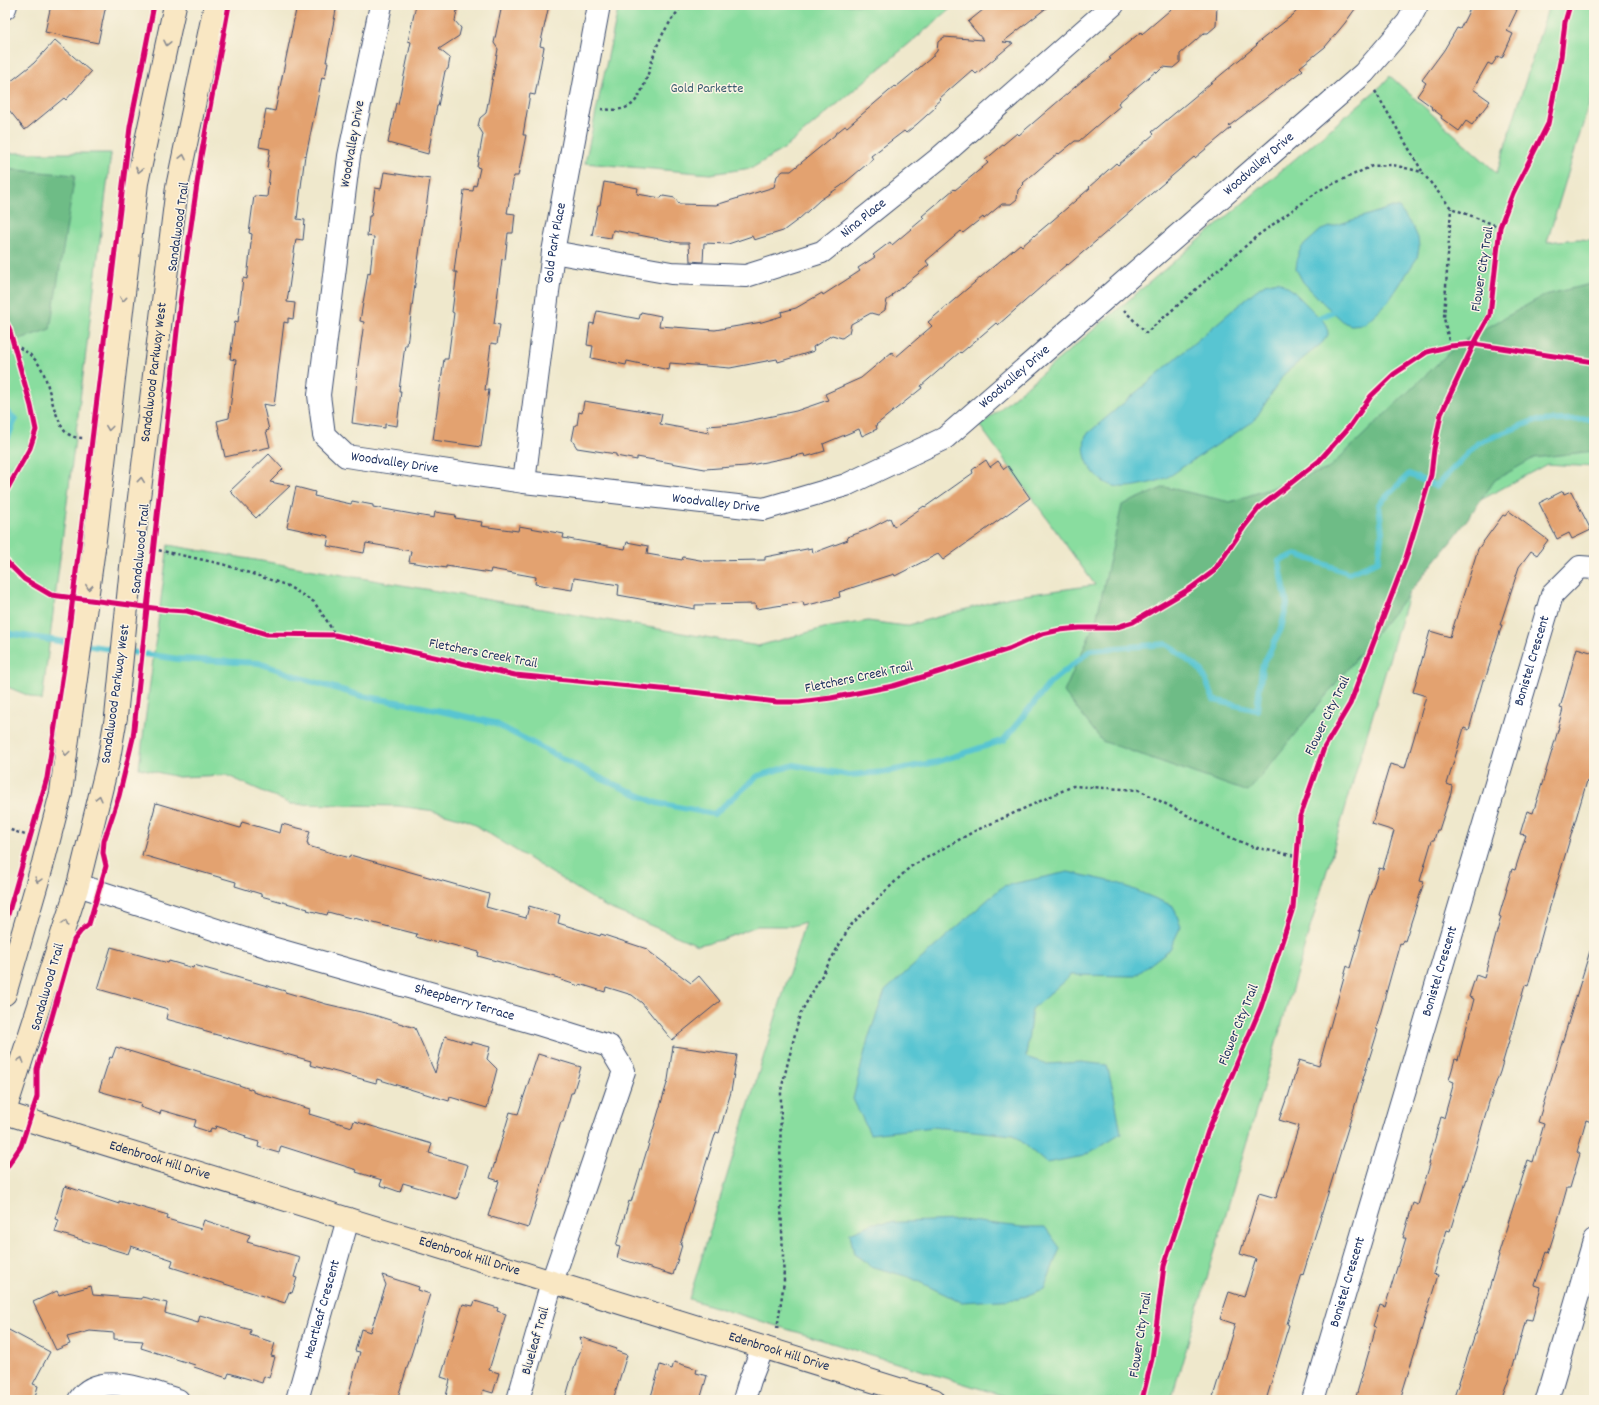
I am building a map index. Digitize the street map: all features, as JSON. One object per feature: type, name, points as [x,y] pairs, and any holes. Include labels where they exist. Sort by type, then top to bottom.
[{"type":"main road","points":[[5,994],[43,863],[61,793],[94,548],[136,183],[175,5]]},
{"type":"main road","name":"Sandalwood Parkway West","points":[[5,1112],[78,885],[109,758],[148,548],[176,187],[215,5]]},
{"type":"main road","name":"Edenbrook Hill Drive","points":[[5,1112],[934,1400]]},
{"type":"street","name":"Woodvalley Drive","points":[[381,5],[349,156],[319,395],[324,435],[346,456],[524,482],[764,509],[846,485],[945,438],[1364,72],[1408,22],[1417,5]]},
{"type":"street","name":"Gold Park Place","points":[[524,482],[553,252],[599,5]]},
{"type":"street","name":"Nina Place","points":[[553,252],[671,273],[746,276],[822,252],[938,159],[1113,5]]},
{"type":"street","name":"Bonistel Crescent","points":[[1313,1400],[1552,595],[1580,566],[1594,568]]},
{"type":"street","name":"Sheepberry Terrace","points":[[78,885],[272,948],[535,1023],[609,1046],[624,1071],[552,1282]]},
{"type":"street","name":"Heartleaf Crescent","points":[[297,1400],[348,1219]]},
{"type":"street","points":[[1547,1400],[1590,1267],[1594,1241]]},
{"type":"street","name":"Blueleaf Trail","points":[[518,1400],[552,1282]]},
{"type":"street","points":[[744,1400],[752,1373],[763,1347]]},
{"type":"street","points":[[79,1400],[82,1395],[92,1388],[108,1384],[122,1384],[178,1400]]},
{"type":"path","points":[[579,106],[614,110],[631,106],[640,96],[658,44],[673,17],[683,5]]},
{"type":"path","points":[[1364,72],[1422,172],[1451,208],[1500,227]]},
{"type":"path","points":[[1109,296],[1146,333],[1257,236],[1320,190],[1372,166],[1393,165],[1422,172]]},
{"type":"path","points":[[1450,346],[1444,318],[1451,208]]},
{"type":"path","points":[[5,321],[31,406],[36,430],[30,448],[5,493]]},
{"type":"path","points":[[13,345],[26,351],[36,359],[43,370],[54,410],[65,431],[74,437],[92,440]]},
{"type":"path","points":[[148,548],[222,564],[286,585],[314,602],[335,635]]},
{"type":"path","points":[[5,560],[24,579],[50,595],[66,597]]},
{"type":"path","points":[[763,1347],[778,1327],[784,1282],[780,1181],[780,1090],[800,1014],[850,926],[910,867],[973,832],[1073,786],[1139,790],[1253,848],[1296,856]]},
{"type":"path","points":[[5,828],[30,837]]},
{"type":"path","points":[[28,844],[32,829]]},
{"type":"green space","name":"Gold Parkette","points":[[619,5],[955,5],[785,148],[752,168],[710,174],[585,163]]},
{"type":"green space","points":[[1549,5],[1594,5],[1594,88],[1547,242],[1578,239],[1594,240],[1594,467],[1547,464],[1466,508],[1416,568],[1171,1400],[1017,1400],[689,1299],[805,922],[792,926],[757,926],[721,940],[698,945],[606,907],[469,821],[435,811],[398,806],[291,804],[226,775],[178,777],[139,768],[168,545],[758,646],[824,628],[868,621],[905,626],[1010,597],[1095,585],[980,426],[1381,86],[1390,76],[1497,173]]},
{"type":"green space","points":[[5,153],[111,153],[42,701],[5,686]]},
{"type":"green space","points":[[5,169],[75,175],[50,329],[5,344]]},
{"type":"green space","points":[[1594,283],[1594,451],[1534,458],[1495,480],[1456,535],[1248,792],[1102,741],[1064,692],[1096,621],[1122,505],[1165,487],[1230,502],[1328,469],[1458,344],[1545,295]]},
{"type":"water","points":[[1393,207],[1399,208],[1414,229],[1418,238],[1419,248],[1417,258],[1388,302],[1364,324],[1351,325],[1345,323],[1303,282],[1296,269],[1298,254],[1302,247],[1321,230]]},
{"type":"water","points":[[1278,281],[1292,290],[1327,325],[1328,335],[1322,343],[1284,374],[1254,421],[1168,477],[1150,483],[1128,487],[1113,486],[1100,479],[1094,473],[1086,458],[1084,446],[1086,435],[1255,291],[1265,284]]},
{"type":"water","points":[[1068,872],[1118,883],[1173,906],[1181,926],[1170,949],[1135,976],[1071,975],[1032,1009],[1026,1057],[1047,1064],[1081,1062],[1107,1065],[1121,1133],[1084,1156],[1046,1163],[1014,1135],[933,1127],[870,1134],[853,1099],[868,1039],[885,991],[1003,886]]},
{"type":"water","points":[[961,1220],[1022,1227],[1045,1227],[1060,1248],[1044,1289],[1019,1299],[961,1302],[909,1277],[873,1267],[854,1254],[850,1233],[874,1223]]},
{"type":"building","points":[[51,5],[106,5],[98,43],[45,32]]},
{"type":"building","points":[[297,5],[321,5],[334,7],[333,9],[336,10],[326,62],[328,62],[325,78],[322,77],[306,156],[305,155],[297,219],[305,220],[303,240],[296,239],[287,302],[295,303],[293,319],[288,318],[288,323],[284,322],[274,406],[263,404],[269,430],[266,431],[270,447],[225,457],[217,421],[229,418],[236,360],[230,359],[235,321],[238,322],[243,278],[247,279],[252,234],[249,233],[254,196],[267,197],[270,171],[267,168],[270,149],[259,147],[266,109],[275,111]]},
{"type":"building","points":[[416,5],[458,5],[455,21],[461,28],[459,36],[439,49],[450,58],[448,69],[445,71],[428,154],[388,143],[411,42],[408,41]]},
{"type":"building","points":[[502,5],[549,5],[540,46],[544,47],[535,95],[530,94],[523,135],[526,135],[518,176],[514,176],[507,213],[515,214],[513,233],[508,233],[505,260],[502,259],[494,324],[500,325],[497,344],[491,343],[485,390],[489,390],[481,447],[433,440],[444,359],[448,359],[454,313],[452,312],[457,272],[454,272],[464,190],[473,191],[474,185],[476,186],[480,168],[477,167],[483,134],[478,126],[480,118],[486,113],[498,49],[494,43]]},
{"type":"building","points":[[989,5],[1050,5],[1003,42],[1013,43],[976,74],[972,70],[940,98],[941,99],[934,105],[936,107],[917,124],[906,133],[904,131],[871,156],[873,159],[783,231],[754,240],[752,236],[728,244],[704,243],[703,262],[690,261],[689,243],[680,243],[613,230],[611,238],[592,235],[604,182],[638,188],[637,194],[661,198],[663,196],[675,198],[679,204],[716,205],[774,187],[777,176],[783,171],[791,171],[931,58],[937,51],[938,42],[944,37],[983,40],[968,22]]},
{"type":"building","points":[[1176,5],[1217,5],[1216,26],[1208,33],[1204,33],[1180,54],[1180,62],[1173,68],[1163,67],[1157,73],[1156,71],[1118,103],[1120,106],[1079,141],[1075,141],[1059,154],[1058,153],[1023,183],[1024,184],[1018,190],[1017,199],[1011,204],[1002,204],[984,219],[983,217],[963,233],[961,231],[926,261],[929,265],[887,300],[885,310],[878,315],[871,313],[851,324],[849,333],[842,338],[832,335],[813,347],[814,351],[778,362],[777,359],[730,368],[670,363],[669,370],[627,361],[626,365],[591,358],[593,346],[587,345],[590,323],[594,324],[597,311],[639,319],[641,312],[661,316],[659,326],[715,330],[762,322],[782,316],[781,312],[796,308],[822,293],[823,295],[860,271],[858,268],[875,257],[873,255],[890,242],[892,245],[924,218],[922,216],[988,163],[985,160],[1017,133],[1019,135],[1082,81],[1111,59],[1109,58],[1141,32],[1142,34]]},
{"type":"building","points":[[1302,5],[1358,5],[1325,47],[1300,67],[1303,70],[1229,126],[1231,128],[1195,158],[1194,157],[1068,265],[1067,264],[998,325],[996,323],[961,353],[960,352],[921,386],[922,388],[876,425],[877,429],[862,436],[859,429],[823,444],[825,451],[805,457],[804,454],[746,466],[705,469],[637,457],[637,460],[616,456],[616,454],[577,448],[572,440],[575,425],[577,425],[579,412],[582,413],[584,401],[662,414],[660,424],[709,433],[708,426],[734,424],[796,411],[828,400],[825,394],[861,378],[892,352],[896,357],[932,326],[928,322],[1020,244],[1022,246],[1053,220],[1116,163],[1118,165],[1154,134],[1152,132],[1257,45],[1256,44],[1293,15]]},
{"type":"building","points":[[1472,5],[1508,5],[1517,10],[1507,31],[1513,34],[1502,58],[1498,56],[1492,65],[1488,63],[1473,89],[1490,101],[1472,125],[1466,121],[1459,131],[1441,118],[1442,116],[1417,96],[1426,83],[1422,80],[1444,50],[1457,28],[1460,29]]},
{"type":"building","points":[[55,40],[91,72],[66,100],[64,98],[25,130],[5,105],[5,86],[34,63]]},
{"type":"building","points":[[384,172],[430,179],[407,345],[405,345],[399,391],[401,391],[397,426],[385,424],[385,428],[352,423],[356,379],[364,322],[360,321],[368,273],[370,274],[374,237],[367,236],[369,216],[371,216],[375,188],[381,189]]},
{"type":"building","points":[[269,454],[283,469],[270,482],[290,486],[256,518],[230,491]]},
{"type":"building","points":[[986,460],[990,467],[998,461],[1004,469],[1008,466],[1030,498],[943,560],[938,554],[895,576],[894,574],[839,592],[840,597],[804,606],[803,602],[756,609],[755,604],[695,605],[695,609],[618,595],[619,585],[574,578],[572,590],[535,584],[536,577],[491,569],[490,573],[409,562],[411,551],[366,543],[364,553],[327,546],[329,536],[287,527],[296,487],[315,492],[314,496],[351,504],[352,501],[373,505],[373,507],[434,518],[435,512],[456,515],[455,518],[482,522],[481,526],[518,531],[519,526],[564,534],[563,538],[625,549],[627,542],[648,546],[647,554],[682,560],[683,557],[705,561],[765,560],[765,557],[812,548],[813,553],[848,540],[847,537],[867,530],[890,518],[894,527],[973,473],[972,470]]},
{"type":"building","points":[[1563,491],[1564,494],[1571,491],[1591,530],[1572,539],[1569,533],[1557,539],[1539,503]]},
{"type":"building","points":[[1509,511],[1548,540],[1537,555],[1531,551],[1519,567],[1500,625],[1502,625],[1485,680],[1483,680],[1469,730],[1464,728],[1447,784],[1452,786],[1451,793],[1439,830],[1437,830],[1434,840],[1432,840],[1420,881],[1424,882],[1405,941],[1403,940],[1402,944],[1400,943],[1376,1029],[1378,1030],[1303,1275],[1302,1274],[1287,1324],[1289,1325],[1266,1400],[1212,1400],[1235,1324],[1220,1319],[1229,1292],[1244,1297],[1256,1259],[1240,1254],[1259,1193],[1276,1198],[1299,1126],[1279,1120],[1288,1097],[1299,1060],[1319,1066],[1347,966],[1350,968],[1368,901],[1379,868],[1383,869],[1394,831],[1372,824],[1390,764],[1405,768],[1426,696],[1413,692],[1430,631],[1450,637],[1478,549],[1503,515],[1505,516]]},
{"type":"building","points":[[1577,648],[1594,653],[1594,764],[1589,782],[1587,781],[1528,986],[1525,985],[1463,1192],[1450,1231],[1447,1230],[1433,1274],[1438,1275],[1400,1400],[1355,1400],[1376,1327],[1373,1326],[1380,1305],[1385,1307],[1406,1238],[1403,1238],[1413,1203],[1418,1205],[1430,1164],[1428,1164],[1441,1117],[1444,1118],[1454,1082],[1449,1080],[1455,1059],[1458,1060],[1474,999],[1469,997],[1476,975],[1484,978],[1501,917],[1499,916],[1506,889],[1512,869],[1515,870],[1526,835],[1520,834],[1527,811],[1533,813],[1546,771],[1559,727],[1563,709],[1560,708]]},
{"type":"building","points":[[156,803],[240,828],[242,822],[280,833],[282,824],[310,831],[307,843],[308,846],[349,858],[350,855],[489,894],[486,907],[526,918],[529,906],[560,915],[558,923],[600,936],[601,934],[647,949],[691,983],[699,976],[720,1001],[672,1040],[642,1003],[632,995],[606,987],[605,992],[580,984],[579,986],[561,980],[562,979],[478,956],[479,952],[438,941],[437,943],[416,937],[417,934],[328,912],[327,915],[307,910],[308,909],[261,896],[261,894],[235,886],[236,882],[142,855]]},
{"type":"building","points":[[111,947],[168,963],[169,961],[193,968],[194,965],[326,1004],[374,1015],[415,1028],[435,1073],[445,1036],[471,1044],[471,1042],[490,1047],[487,1059],[497,1069],[487,1108],[450,1097],[449,1101],[377,1079],[376,1083],[310,1065],[311,1061],[203,1031],[203,1029],[166,1019],[168,1009],[98,989]]},
{"type":"building","points":[[1590,951],[1594,952],[1594,1123],[1586,1120],[1577,1152],[1580,1154],[1570,1188],[1567,1188],[1553,1238],[1548,1253],[1546,1252],[1535,1285],[1541,1287],[1532,1320],[1526,1319],[1513,1366],[1501,1400],[1453,1400],[1478,1325],[1528,1160],[1533,1162],[1544,1124],[1538,1122]]},
{"type":"building","points":[[673,1046],[737,1055],[731,1092],[719,1133],[716,1132],[680,1245],[682,1245],[673,1275],[617,1258],[620,1247],[616,1246],[668,1080]]},
{"type":"building","points":[[116,1047],[230,1082],[253,1090],[253,1092],[310,1109],[309,1114],[352,1127],[354,1121],[432,1144],[429,1153],[468,1165],[457,1199],[403,1183],[400,1192],[380,1185],[382,1180],[356,1172],[357,1170],[281,1146],[279,1153],[258,1147],[259,1142],[245,1138],[246,1136],[216,1126],[215,1129],[211,1128],[210,1132],[194,1127],[196,1120],[161,1110],[160,1114],[140,1107],[141,1103],[99,1091],[110,1057],[112,1058]]},
{"type":"building","points":[[538,1054],[581,1067],[573,1093],[571,1093],[563,1122],[561,1122],[528,1228],[488,1216],[499,1181],[490,1178],[510,1112],[518,1114]]},
{"type":"building","points":[[65,1186],[119,1204],[119,1201],[168,1215],[167,1219],[201,1229],[204,1220],[250,1235],[247,1242],[300,1257],[294,1277],[297,1278],[292,1293],[289,1292],[285,1303],[171,1267],[173,1260],[131,1246],[128,1254],[55,1232],[59,1220],[55,1219]]},
{"type":"building","points":[[382,1275],[419,1287],[418,1290],[430,1294],[397,1400],[347,1400],[360,1352],[355,1351],[361,1329],[370,1332],[386,1285]]},
{"type":"building","points":[[91,1286],[93,1295],[142,1299],[142,1297],[167,1303],[165,1313],[198,1323],[200,1315],[251,1330],[250,1335],[275,1343],[271,1356],[275,1357],[269,1378],[264,1376],[262,1383],[229,1373],[227,1378],[194,1367],[195,1365],[141,1348],[143,1341],[114,1339],[114,1333],[90,1331],[67,1337],[70,1344],[56,1350],[33,1302],[57,1291],[59,1295]]},
{"type":"building","points":[[475,1301],[498,1308],[497,1311],[506,1314],[489,1370],[499,1373],[493,1393],[483,1390],[480,1400],[445,1400],[450,1380],[441,1377],[463,1304],[473,1306]]},
{"type":"building","points":[[5,1328],[50,1352],[33,1384],[38,1386],[34,1400],[5,1400]]},
{"type":"building","points":[[580,1337],[617,1349],[616,1351],[627,1355],[613,1400],[565,1400],[582,1347]]},
{"type":"building","points":[[674,1362],[697,1369],[696,1373],[707,1376],[700,1400],[650,1400],[660,1365],[672,1369]]},
{"type":"waterway","points":[[1319,318],[1332,312]]},
{"type":"waterway","points":[[5,410],[15,419],[5,445]]},
{"type":"waterway","points":[[5,633],[178,659],[259,663],[307,680],[362,696],[414,705],[494,723],[602,779],[657,803],[714,814],[758,776],[794,765],[849,775],[884,772],[937,762],[1004,740],[1051,682],[1091,650],[1167,644],[1202,671],[1214,700],[1257,710],[1262,667],[1281,629],[1287,604],[1279,561],[1296,554],[1349,573],[1378,561],[1382,532],[1379,504],[1409,474],[1436,486],[1478,443],[1533,421],[1594,419]]},
{"type":"cycle path","points":[[5,925],[47,778],[66,654],[130,127],[154,5]]},
{"type":"cycle path","name":"Sandalwood Trail","points":[[5,1170],[21,1146],[37,1097],[37,1069],[74,940],[89,924],[106,866],[103,853],[104,841],[119,796],[133,738],[180,303],[201,156],[229,5]]},
{"type":"cycle path","name":"Flower City Trail","points":[[1142,1400],[1152,1359],[1164,1266],[1208,1131],[1261,1007],[1293,908],[1300,817],[1324,748],[1350,704],[1406,558],[1431,475],[1434,449],[1441,414],[1474,344],[1490,315],[1500,227],[1513,193],[1548,124],[1561,57],[1565,22],[1570,5]]},
{"type":"cycle path","points":[[5,321],[9,328],[31,406],[36,430],[30,448],[5,493]]},
{"type":"cycle path","name":"Fletchers Creek Trail","points":[[5,560],[24,579],[51,595],[187,611],[267,634],[335,635],[515,675],[692,692],[777,702],[799,702],[831,698],[893,686],[1009,649],[1042,634],[1079,628],[1114,628],[1133,622],[1191,588],[1214,571],[1259,508],[1319,461],[1350,426],[1371,396],[1394,374],[1427,352],[1450,346],[1474,344],[1594,362]]}]
